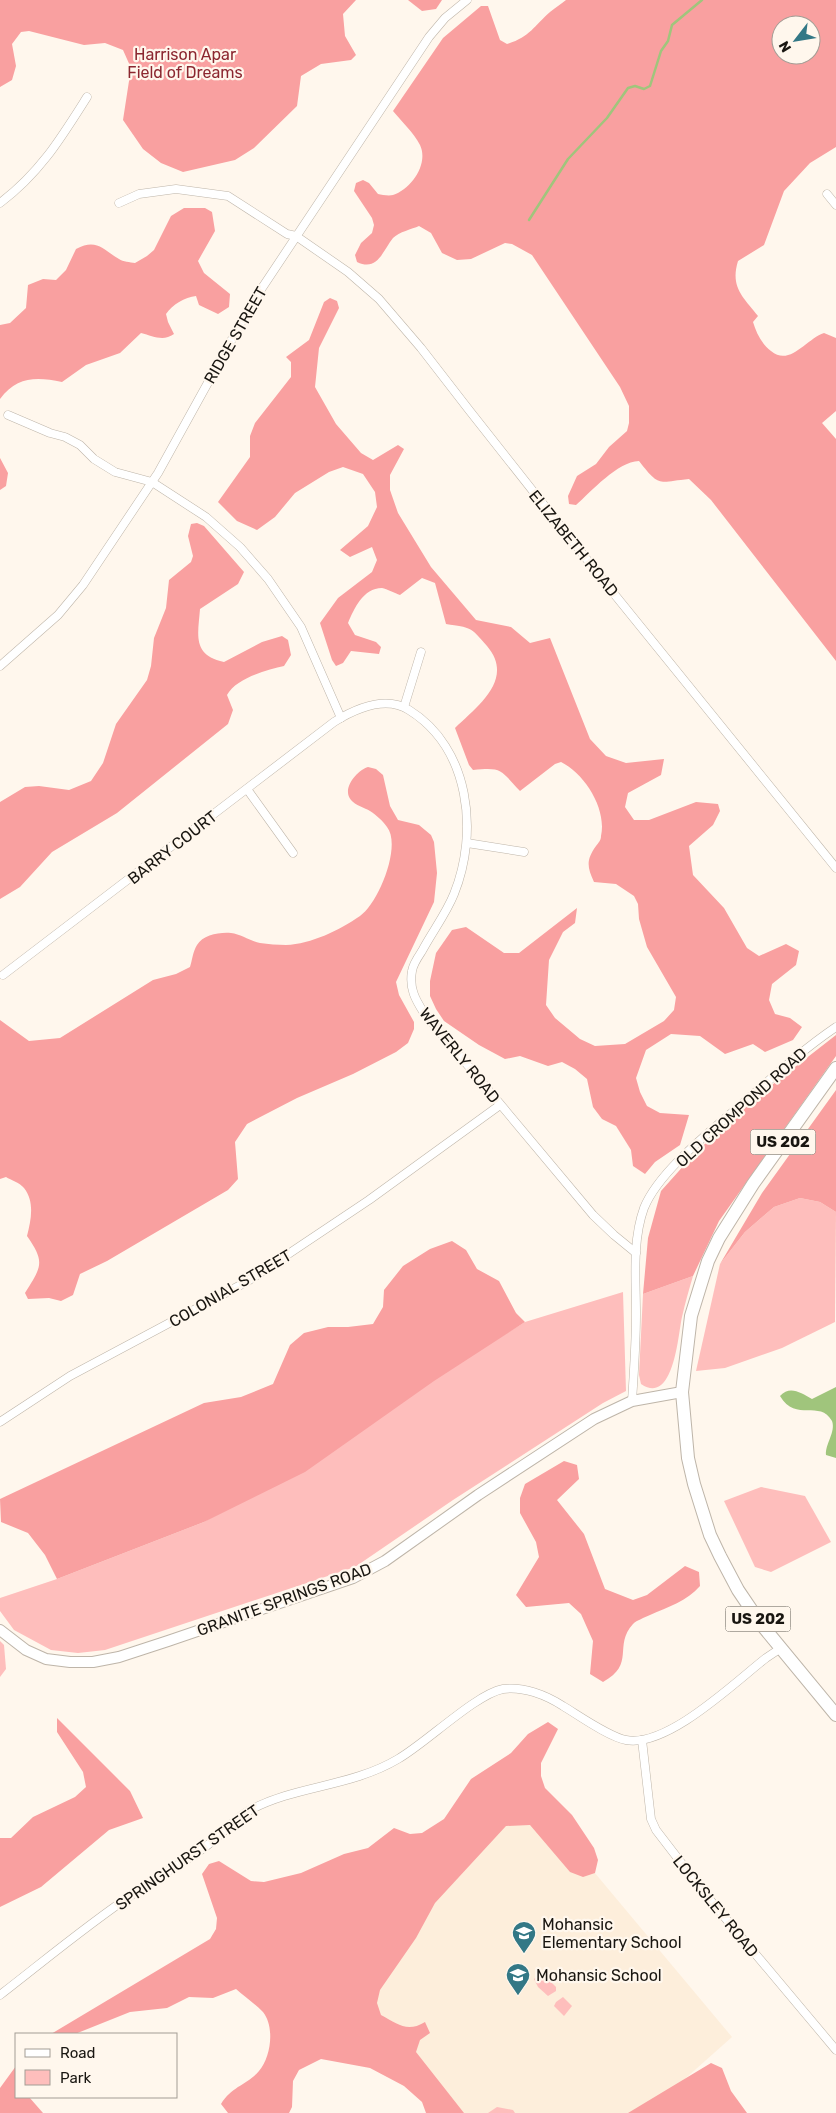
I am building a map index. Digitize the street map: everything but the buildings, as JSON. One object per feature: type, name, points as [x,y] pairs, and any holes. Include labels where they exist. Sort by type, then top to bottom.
[{"type":"highway","name":"US 202","points":[[836,1068],[748,1192],[719,1238],[708,1261],[691,1316],[682,1392],[688,1458],[710,1535],[738,1590],[781,1648],[836,1716]]},
{"type":"street","name":"RIDGE STREET","points":[[0,666],[58,615],[83,585],[152,482],[252,303],[428,37],[445,18],[466,0]]},
{"type":"street","points":[[0,203],[27,181],[54,150],[87,97]]},
{"type":"street","name":"ELIZABETH ROAD","points":[[119,202],[139,194],[176,189],[228,196],[287,234],[296,236],[348,272],[378,299],[423,350],[468,410],[615,595],[836,868]]},
{"type":"street","points":[[826,194],[836,205]]},
{"type":"street","points":[[8,415],[50,433],[65,437],[80,445],[94,459],[115,472],[152,482],[206,517],[240,547],[268,579],[301,627],[341,718],[367,706],[388,704],[404,707],[421,652]]},
{"type":"street","name":"WAVERLY ROAD","points":[[404,707],[420,717],[437,734],[448,750],[459,775],[466,804],[465,857],[453,895],[412,968],[411,988],[424,1014],[593,1215],[636,1253]]},
{"type":"street","name":"BARRY COURT","points":[[2,975],[341,718]]},
{"type":"street","points":[[247,789],[293,853]]},
{"type":"street","points":[[466,842],[524,852]]},
{"type":"street","name":"OLD CROMPOND ROAD","points":[[632,1401],[636,1334],[636,1253],[638,1233],[644,1208],[663,1179],[707,1134],[768,1080],[836,1027]]},
{"type":"street","name":"COLONIAL STREET","points":[[0,1422],[70,1376],[150,1334],[269,1267],[369,1200],[500,1105]]},
{"type":"street","name":"GRANITE SPRINGS ROAD","points":[[0,1630],[26,1650],[46,1659],[92,1662],[119,1657],[353,1578],[385,1561],[478,1494],[594,1419],[632,1401],[682,1392]]},
{"type":"street","name":"SPRINGHURST STREET","points":[[0,1995],[132,1894],[204,1848],[235,1820],[250,1810],[282,1796],[362,1776],[388,1764],[417,1747],[473,1704],[501,1689],[519,1688],[534,1693],[558,1703],[622,1739],[642,1740],[671,1730],[781,1648]]},
{"type":"street","name":"LOCKSLEY ROAD","points":[[642,1740],[651,1819],[656,1830],[706,1895],[836,2050]]},
{"type":"shaded area","points":[[836,1387],[836,1458],[826,1455],[833,1429],[832,1421],[827,1415],[821,1412],[793,1408],[786,1404],[780,1396],[788,1391],[796,1391],[812,1399]]},
{"type":"shaded area","name":"Mohansic Elementary School","points":[[518,1781],[732,2037],[669,2093],[636,2113],[451,2113],[356,1996]]},
{"type":"green space","name":"Harrison Apar Field of Dreams","points":[[0,0],[356,0],[343,14],[345,36],[356,55],[351,60],[321,64],[301,76],[297,106],[254,148],[235,160],[183,172],[161,163],[143,149],[123,120],[131,68],[123,50],[105,43],[84,45],[29,31],[21,32],[12,44],[16,66],[12,80],[0,87]]},
{"type":"green space","points":[[408,0],[442,0],[436,9],[422,11]]},
{"type":"green space","points":[[566,0],[836,0],[836,147],[810,163],[784,191],[764,245],[738,261],[736,278],[739,291],[758,316],[753,322],[758,334],[762,342],[771,351],[785,356],[824,333],[836,338],[836,411],[822,423],[836,439],[836,661],[711,500],[689,479],[660,481],[651,476],[639,461],[622,466],[605,478],[576,505],[569,504],[568,496],[577,476],[596,464],[609,447],[627,431],[629,406],[620,387],[532,255],[512,244],[505,243],[471,259],[457,260],[442,253],[431,233],[419,226],[402,232],[393,238],[375,262],[364,264],[357,262],[355,255],[361,243],[372,233],[374,225],[372,218],[354,191],[356,183],[363,180],[369,183],[378,194],[391,195],[400,192],[417,175],[422,160],[420,145],[393,111],[443,38],[481,6],[488,6],[500,40],[507,44],[531,31],[550,12]]},
{"type":"green space","points":[[184,208],[205,208],[212,212],[215,231],[198,261],[204,273],[230,294],[229,307],[218,314],[199,305],[196,296],[183,300],[166,314],[174,334],[166,338],[158,338],[141,333],[120,353],[86,365],[62,382],[36,379],[20,382],[7,391],[0,399],[0,325],[10,323],[26,308],[28,285],[43,279],[56,280],[66,270],[76,249],[83,246],[95,245],[121,260],[135,263],[154,250],[171,216]]},
{"type":"green space","points":[[330,298],[337,301],[339,308],[319,348],[315,387],[336,424],[361,453],[373,460],[398,445],[404,449],[390,475],[390,490],[398,513],[431,567],[476,620],[511,627],[530,643],[550,638],[590,739],[606,756],[626,763],[664,759],[661,775],[628,793],[625,807],[634,820],[649,820],[696,802],[718,804],[720,811],[713,825],[689,846],[693,875],[724,908],[747,948],[759,956],[786,944],[799,951],[796,965],[772,984],[769,1000],[775,1014],[790,1018],[802,1027],[793,1040],[765,1052],[753,1044],[725,1054],[700,1036],[671,1034],[646,1050],[636,1078],[647,1106],[660,1113],[689,1115],[680,1145],[655,1162],[645,1174],[633,1166],[631,1150],[616,1126],[602,1119],[593,1107],[587,1079],[575,1069],[562,1062],[548,1066],[520,1056],[505,1059],[479,1045],[444,1021],[430,996],[430,981],[436,953],[452,930],[466,927],[504,953],[519,953],[577,908],[575,923],[563,932],[549,960],[546,1005],[555,1018],[580,1039],[595,1046],[625,1044],[664,1021],[674,1010],[676,997],[647,947],[639,919],[638,904],[634,896],[616,884],[594,882],[592,877],[589,860],[600,839],[602,826],[601,815],[592,793],[578,775],[561,762],[555,764],[520,791],[504,774],[490,769],[473,770],[469,765],[455,728],[474,711],[490,691],[495,681],[497,670],[495,658],[473,631],[465,627],[446,624],[435,583],[422,578],[400,595],[382,588],[375,589],[364,595],[348,623],[355,635],[376,642],[381,647],[379,654],[351,651],[343,663],[336,666],[332,660],[320,623],[338,598],[372,572],[377,560],[372,547],[350,557],[340,550],[368,526],[377,507],[375,492],[363,474],[343,467],[329,472],[295,493],[275,517],[257,530],[237,521],[218,502],[250,457],[250,436],[255,423],[291,377],[291,362],[286,357],[309,340],[324,302]]},
{"type":"green space","points":[[0,458],[8,473],[6,486],[0,490]]},
{"type":"green space","points":[[197,523],[204,526],[244,572],[238,584],[200,609],[198,635],[202,649],[214,659],[224,662],[262,642],[282,636],[288,640],[291,655],[284,666],[245,679],[231,689],[227,695],[233,710],[228,724],[117,813],[52,852],[20,887],[0,899],[0,802],[25,787],[39,786],[69,790],[91,781],[103,763],[116,724],[147,680],[151,666],[154,638],[166,608],[169,580],[191,562],[193,556],[188,536],[191,524]]},
{"type":"green space","points":[[368,767],[376,769],[383,775],[390,806],[398,820],[419,825],[431,835],[434,842],[437,873],[434,902],[396,982],[399,995],[414,1022],[414,1029],[408,1043],[396,1052],[353,1074],[297,1098],[247,1124],[235,1142],[238,1179],[228,1190],[107,1261],[80,1274],[73,1295],[61,1301],[49,1298],[28,1299],[25,1293],[38,1270],[39,1264],[37,1252],[27,1236],[31,1217],[30,1199],[24,1188],[20,1185],[6,1177],[0,1179],[0,1020],[29,1041],[60,1038],[153,980],[176,974],[190,967],[197,945],[207,937],[221,933],[231,933],[260,943],[296,944],[325,935],[360,916],[367,910],[380,888],[386,874],[392,847],[391,836],[387,827],[379,818],[353,802],[348,795],[349,785],[352,780]]},
{"type":"green space","points":[[836,1035],[836,1056],[719,1221],[693,1276],[643,1294],[648,1238],[661,1191],[695,1153],[759,1095]]},
{"type":"green space","points":[[836,1090],[836,1212],[820,1202],[800,1198],[774,1207],[745,1232],[720,1264],[762,1193]]},
{"type":"green space","points":[[800,1198],[820,1202],[836,1212],[835,1322],[782,1348],[725,1368],[696,1371],[720,1264],[745,1232],[774,1207]]},
{"type":"green space","points":[[452,1241],[466,1250],[477,1269],[499,1281],[516,1313],[525,1322],[434,1381],[305,1472],[204,1522],[57,1579],[45,1555],[28,1533],[1,1522],[0,1499],[204,1403],[241,1397],[273,1384],[290,1345],[304,1333],[328,1327],[373,1324],[383,1307],[384,1290],[403,1266],[430,1249]]},
{"type":"green space","points":[[693,1276],[682,1317],[676,1352],[667,1377],[661,1385],[652,1388],[641,1384],[639,1375],[643,1294]]},
{"type":"green space","points":[[623,1292],[626,1391],[603,1403],[453,1500],[355,1567],[105,1650],[78,1653],[51,1650],[14,1630],[0,1611],[0,1598],[57,1579],[204,1522],[525,1322]]},
{"type":"green space","points":[[564,1461],[577,1465],[579,1479],[557,1500],[584,1534],[605,1589],[633,1600],[647,1595],[685,1566],[699,1572],[700,1586],[689,1596],[633,1624],[627,1632],[622,1662],[619,1668],[603,1682],[590,1674],[593,1641],[581,1614],[569,1603],[526,1607],[516,1595],[539,1557],[536,1542],[520,1513],[520,1498],[525,1484]]},
{"type":"green space","points":[[761,1487],[805,1496],[831,1542],[771,1572],[755,1567],[724,1501]]},
{"type":"green space","points":[[0,1641],[4,1645],[6,1669],[0,1677]]},
{"type":"green space","points":[[57,1718],[130,1791],[143,1818],[109,1830],[41,1887],[0,1907],[0,1838],[11,1838],[33,1817],[75,1797],[86,1787],[83,1772],[57,1732]]},
{"type":"green space","points":[[548,1722],[558,1729],[541,1763],[541,1776],[545,1788],[572,1815],[594,1848],[598,1860],[595,1873],[583,1877],[570,1872],[530,1825],[506,1826],[435,1903],[416,1938],[380,1990],[377,2003],[381,2015],[403,2026],[413,2027],[425,2022],[430,2033],[420,2040],[416,2052],[464,2113],[426,2113],[422,2102],[404,2086],[370,2068],[321,2059],[299,2070],[293,2081],[292,2107],[289,2113],[228,2113],[221,2104],[230,2093],[250,2080],[259,2071],[266,2058],[270,2042],[267,2018],[263,2012],[236,1989],[213,1998],[189,1997],[167,2008],[130,2012],[78,2033],[53,2033],[210,1939],[216,1929],[217,1918],[202,1874],[209,1864],[219,1861],[251,1881],[264,1882],[301,1873],[344,1854],[368,1848],[394,1828],[410,1834],[422,1833],[444,1819],[471,1779],[511,1753],[528,1734]]},
{"type":"green space","points":[[542,1973],[556,1987],[556,1991],[548,1996],[538,1987],[534,1979]]},
{"type":"green space","points":[[563,1997],[572,2006],[564,2016],[554,2006]]},
{"type":"green space","points":[[711,2063],[722,2068],[731,2091],[747,2113],[628,2113]]},
{"type":"green space","points":[[15,2067],[15,2098],[30,2098],[43,2113],[0,2113],[0,2088]]},
{"type":"green space","points":[[497,2107],[513,2110],[515,2113],[488,2113]]},
{"type":"waterway","points":[[529,220],[568,159],[607,118],[628,88],[635,86],[644,89],[650,86],[661,51],[668,41],[672,25],[702,0]]},
{"type":"place","name":"Mohansic Elementary School","points":[[524,1954]]},
{"type":"place","name":"Mohansic School","points":[[518,1996]]}]
